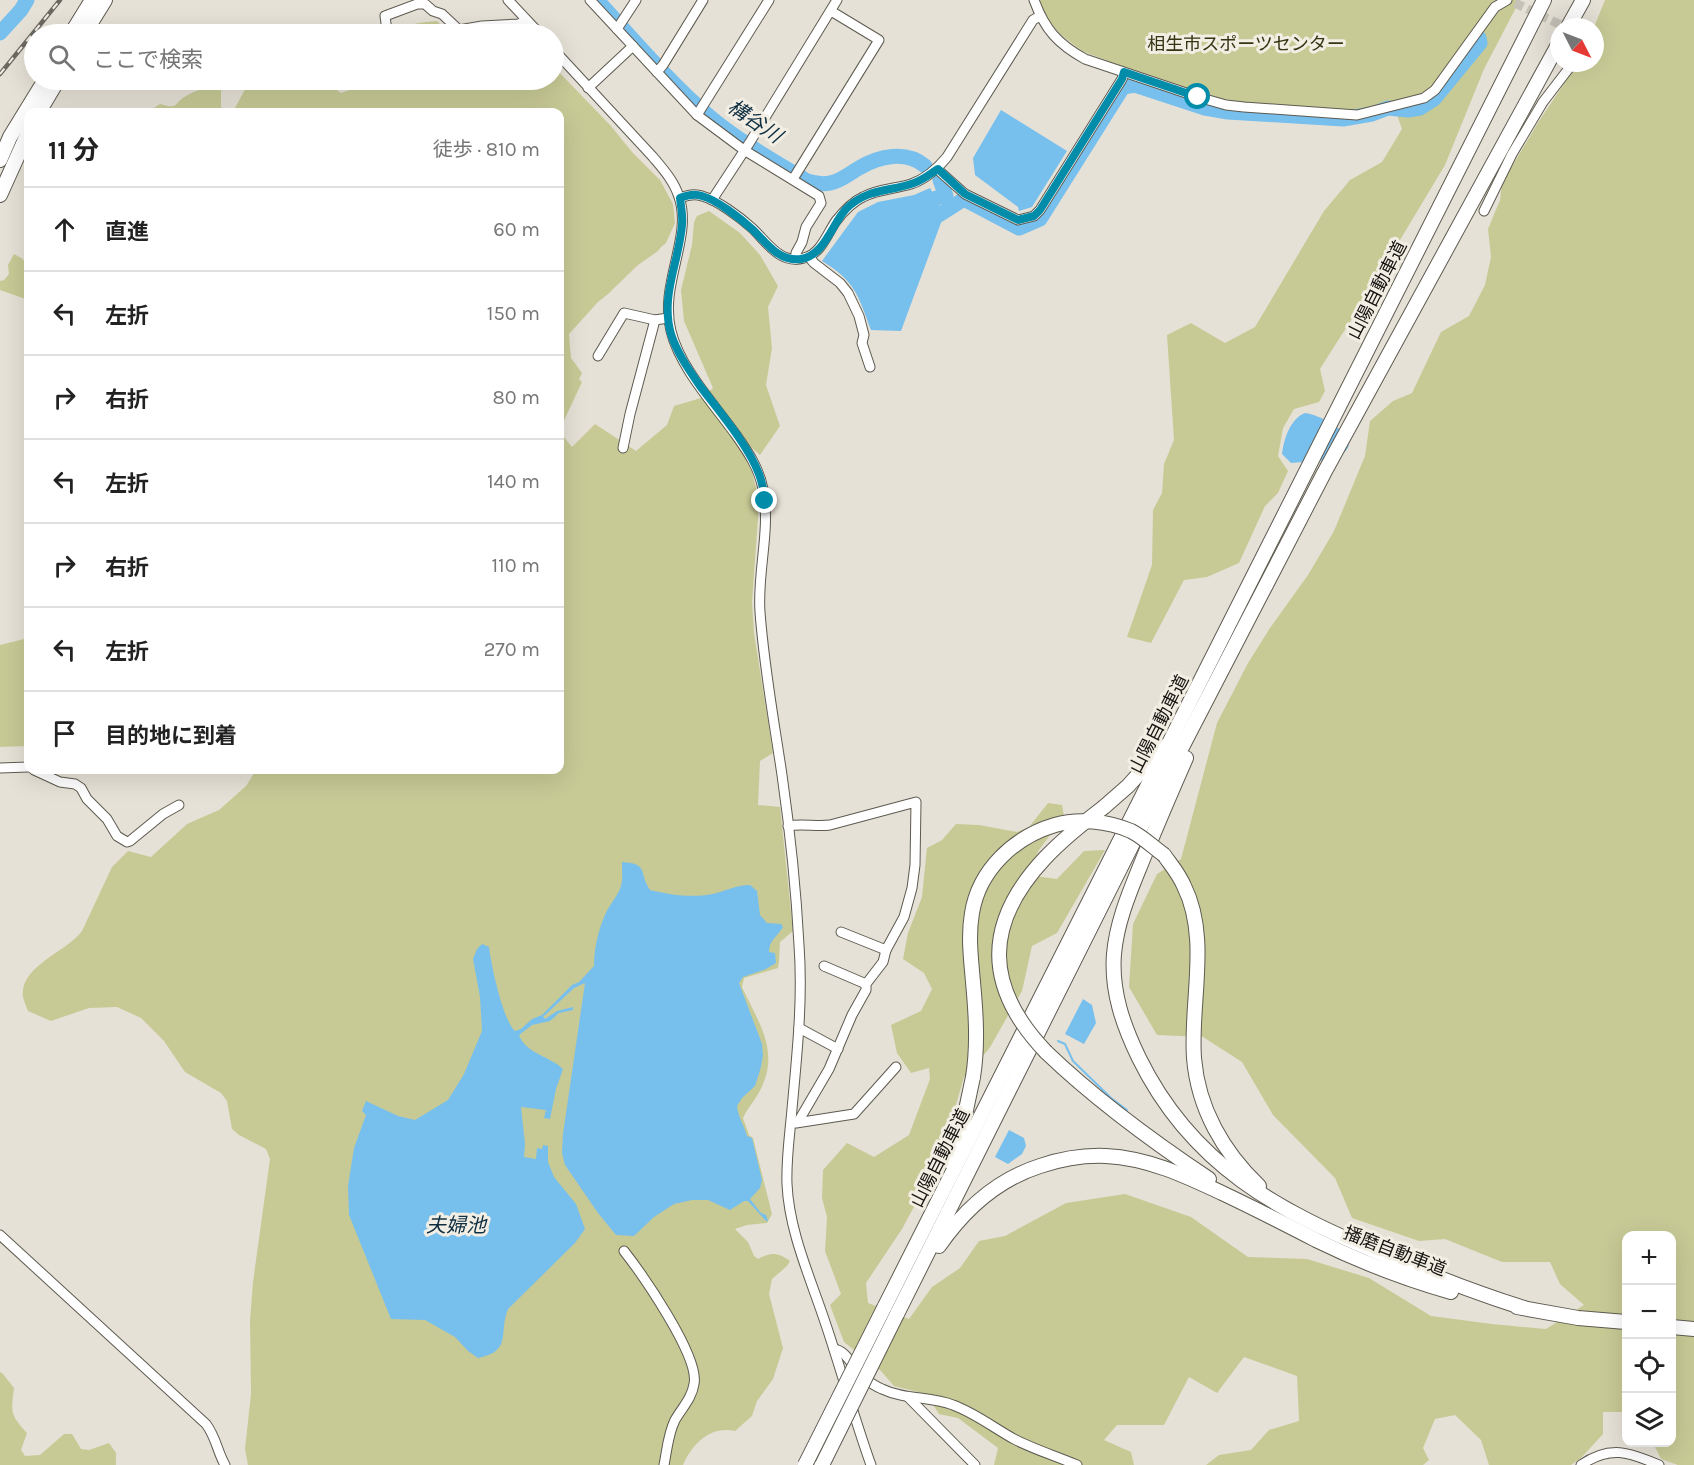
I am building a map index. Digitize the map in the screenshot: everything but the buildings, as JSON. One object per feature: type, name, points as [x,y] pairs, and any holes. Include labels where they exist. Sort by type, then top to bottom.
[{"type":"highway","points":[[77,24],[92,0]]},
{"type":"highway","points":[[90,24],[105,0]]},
{"type":"highway","name":"山陽自動車道","points":[[806,1465],[1544,0]]},
{"type":"highway","points":[[1573,18],[1583,0]]},
{"type":"highway","name":"山陽自動車道","points":[[822,1465],[1151,807],[1324,473],[1550,59]]},
{"type":"highway","points":[[28,108],[39,90]]},
{"type":"highway","points":[[41,108],[52,90]]},
{"type":"highway","points":[[0,159],[24,114]]},
{"type":"highway","points":[[0,195],[24,142]]},
{"type":"highway","points":[[1229,657],[1123,910],[1114,954],[1115,993],[1124,1023],[1142,1065],[1187,1130],[1221,1165],[1241,1181],[1302,1217]]},
{"type":"highway","points":[[1172,737],[1128,786],[1064,839],[1031,874],[1012,902],[1006,917],[999,963],[1005,991],[1018,1018],[1030,1035],[1070,1075],[1175,1156],[1260,1211]]},
{"type":"highway","points":[[912,1253],[955,1148],[963,1124],[973,1077],[976,1037],[970,954],[972,912],[982,885],[995,863],[1009,849],[1041,829],[1077,821],[1114,825],[1131,831],[1164,855],[1176,870],[1192,907],[1196,929],[1194,1057],[1202,1101],[1220,1139],[1234,1160],[1264,1190],[1302,1217]]},
{"type":"highway","points":[[908,1290],[947,1234],[971,1206],[1007,1180],[1056,1161],[1106,1156],[1153,1165],[1196,1181],[1260,1211]]},
{"type":"highway","name":"播磨自動車道","points":[[1260,1211],[1318,1241],[1392,1272],[1440,1288],[1488,1302],[1578,1317],[1622,1322]]},
{"type":"highway","name":"播磨自動車道","points":[[1302,1217],[1364,1247],[1431,1275],[1490,1298],[1524,1308]]},
{"type":"highway","points":[[1676,1327],[1694,1329]]},
{"type":"street","points":[[508,0],[530,24]]},
{"type":"street","points":[[590,0],[619,26],[633,46],[700,111],[747,146],[795,175],[819,196],[821,203],[806,227],[796,259]]},
{"type":"street","points":[[619,26],[636,0]]},
{"type":"street","points":[[659,69],[703,0]]},
{"type":"street","points":[[700,111],[769,0]]},
{"type":"street","points":[[712,200],[837,0]]},
{"type":"street","points":[[1034,0],[1046,27],[1059,42],[1085,59],[1226,105],[1357,114],[1424,98],[1436,90],[1495,7],[1510,1]]},
{"type":"street","points":[[386,24],[385,16],[417,4],[425,4],[433,11],[442,14],[453,24]]},
{"type":"street","points":[[795,175],[879,40],[831,10]]},
{"type":"street","points":[[680,198],[694,194],[712,200],[752,228],[780,255],[796,259],[809,257],[817,250],[846,209],[860,198],[876,191],[912,184],[938,169],[1033,20],[1040,16]]},
{"type":"street","points":[[519,24],[526,20]]},
{"type":"street","points":[[588,88],[633,46]]},
{"type":"street","points":[[564,61],[653,157],[667,174],[680,198],[682,226],[669,287],[668,318],[672,335],[689,371],[752,458],[763,487],[765,513],[759,594],[760,610],[795,883],[801,968],[794,1123],[787,1165],[789,1208],[871,1465]]},
{"type":"street","points":[[938,169],[965,194],[1018,220],[1034,216],[1040,210],[1122,79],[1124,72]]},
{"type":"street","points":[[1484,211],[1512,154],[1543,102],[1566,72]]},
{"type":"street","points":[[809,257],[832,275],[848,293],[864,335],[862,344],[870,367]]},
{"type":"street","points":[[598,357],[624,313],[655,320],[668,318]]},
{"type":"street","points":[[623,448],[655,320]]},
{"type":"street","points":[[0,768],[24,768]]},
{"type":"street","points":[[43,774],[81,788],[87,799],[107,819],[117,836],[127,842],[163,814],[180,805]]},
{"type":"street","points":[[788,826],[796,824],[819,827],[830,825],[916,802],[915,866],[904,917],[886,950],[883,962],[866,984],[866,990],[852,1015],[829,1069],[794,1123]]},
{"type":"street","points":[[841,932],[886,950]]},
{"type":"street","points":[[824,966],[866,984]]},
{"type":"street","points":[[799,1028],[838,1049]]},
{"type":"street","points":[[794,1123],[854,1114],[896,1067]]},
{"type":"street","points":[[0,1235],[206,1424],[212,1432],[218,1453],[225,1465]]},
{"type":"street","points":[[624,1251],[682,1340],[694,1373],[693,1390],[671,1430],[664,1465]]},
{"type":"street","points":[[834,1349],[844,1354],[857,1371],[874,1385],[890,1393],[952,1405],[969,1412],[1016,1440],[1077,1465]]},
{"type":"street","points":[[908,1397],[975,1465]]},
{"type":"street","points":[[1581,1465],[1604,1454],[1615,1452],[1633,1454],[1659,1465]]},
{"type":"green space","name":"相生市スポーツセンター","points":[[1038,0],[1520,0],[1484,69],[1445,165],[1320,369],[1325,391],[1319,402],[1294,409],[1283,428],[1278,456],[1288,471],[1278,493],[1265,506],[1239,563],[1207,577],[1184,580],[1151,643],[1127,637],[1152,565],[1153,510],[1162,493],[1164,464],[1174,440],[1167,335],[1191,323],[1225,343],[1255,327],[1324,211],[1350,180],[1382,162],[1402,129],[1397,115],[1232,102],[1150,77],[1082,51],[1060,34],[1042,12]]},
{"type":"green space","points":[[1605,0],[1694,0],[1694,1465],[1678,1465],[1661,1459],[1655,1447],[1676,1447],[1676,1231],[1622,1231],[1622,1412],[1603,1412],[1603,1434],[1581,1458],[1571,1465],[1489,1465],[1481,1440],[1455,1415],[1435,1419],[1423,1448],[1429,1460],[1423,1465],[1206,1465],[1219,1455],[1251,1450],[1269,1430],[1299,1421],[1297,1376],[1244,1357],[1217,1393],[1189,1377],[1164,1425],[1117,1425],[1104,1440],[1131,1452],[1134,1465],[994,1465],[998,1448],[958,1418],[939,1414],[926,1394],[894,1386],[881,1371],[844,1342],[830,1305],[841,1294],[825,1251],[827,1217],[822,1198],[823,1170],[847,1143],[874,1157],[909,1135],[930,1079],[929,1068],[911,1073],[897,1053],[891,1025],[921,1011],[932,989],[924,973],[903,959],[908,933],[922,897],[927,848],[942,840],[956,824],[979,825],[1017,832],[1029,827],[1048,803],[1062,805],[1064,816],[1039,850],[1028,875],[1057,879],[1084,851],[1105,850],[1057,933],[1032,946],[1022,991],[989,1049],[964,1077],[936,1166],[902,1229],[866,1283],[868,1303],[909,1319],[932,1287],[960,1268],[979,1241],[1005,1236],[1066,1203],[1125,1194],[1191,1217],[1248,1257],[1307,1259],[1369,1278],[1431,1316],[1546,1329],[1584,1305],[1560,1284],[1550,1262],[1502,1262],[1445,1239],[1419,1241],[1352,1218],[1335,1178],[1273,1115],[1242,1062],[1203,1037],[1157,1035],[1129,987],[1133,924],[1157,874],[1181,859],[1217,723],[1248,663],[1308,575],[1334,531],[1365,456],[1370,421],[1393,401],[1412,393],[1441,332],[1469,316],[1485,285],[1491,257],[1488,229],[1500,200],[1502,183],[1572,72],[1604,72],[1604,18],[1598,18]]},
{"type":"green space","points":[[437,21],[440,24],[415,24]]},
{"type":"green space","points":[[564,77],[660,180],[673,204],[675,223],[666,243],[598,302],[569,334],[571,358],[582,373],[579,379],[582,382],[564,420],[564,108],[235,108],[245,90],[337,90],[341,93],[349,90],[564,90]]},
{"type":"green space","points":[[200,90],[221,90],[221,107],[154,108],[160,104],[174,106],[189,94]]},
{"type":"green space","points":[[709,211],[740,233],[760,255],[778,286],[768,307],[772,348],[766,385],[780,426],[760,455],[745,442],[731,423],[725,429],[745,456],[757,492],[758,518],[752,602],[754,633],[773,753],[760,761],[758,805],[780,807],[793,931],[780,942],[778,968],[744,978],[742,987],[761,1026],[768,1052],[765,1079],[743,1118],[749,1135],[753,1138],[772,1214],[767,1223],[735,1229],[748,1242],[754,1256],[758,1259],[774,1254],[790,1261],[772,1279],[769,1294],[783,1348],[773,1379],[757,1401],[752,1416],[735,1431],[718,1431],[703,1438],[697,1443],[683,1465],[248,1465],[245,1449],[251,1394],[250,1320],[270,1159],[266,1149],[232,1129],[227,1101],[221,1093],[185,1072],[164,1041],[141,1018],[117,1007],[89,1008],[51,1021],[28,1011],[23,997],[24,986],[36,968],[75,939],[82,931],[112,867],[128,851],[151,857],[187,824],[219,810],[246,786],[254,774],[564,774],[564,437],[572,447],[595,424],[636,451],[667,425],[674,406],[701,398],[713,388],[684,321],[681,290],[697,216]]},
{"type":"green space","points":[[14,254],[23,259],[24,299],[0,290],[0,281],[9,274],[8,265]]},
{"type":"green space","points":[[24,639],[24,746],[0,747],[0,645]]},
{"type":"green space","points":[[0,1372],[14,1388],[13,1413],[27,1433],[21,1450],[25,1456],[40,1455],[64,1434],[72,1434],[81,1449],[89,1450],[109,1443],[116,1453],[116,1465],[0,1465]]},
{"type":"water","points":[[1001,110],[1067,151],[1032,207],[1019,211],[1018,207],[975,175],[973,158]]},
{"type":"water","points":[[930,188],[940,205],[937,209],[942,220],[901,331],[871,330],[849,282],[822,261],[858,212],[878,202],[914,195]]},
{"type":"water","points":[[1305,413],[1312,414],[1338,428],[1349,441],[1348,448],[1342,454],[1330,459],[1291,463],[1282,454],[1284,442],[1295,420]]},
{"type":"water","name":"夫婦池","points":[[622,862],[640,867],[650,890],[665,893],[705,895],[750,885],[757,891],[760,915],[767,923],[781,924],[783,927],[769,948],[769,952],[775,953],[776,963],[743,977],[739,983],[762,1044],[763,1055],[755,1086],[737,1106],[747,1136],[752,1138],[762,1180],[760,1188],[750,1199],[761,1213],[766,1215],[768,1221],[748,1201],[730,1210],[708,1200],[692,1200],[674,1204],[654,1217],[634,1236],[616,1235],[565,1165],[562,1153],[585,983],[574,988],[543,1017],[545,1019],[557,1011],[573,1007],[573,1010],[559,1013],[550,1021],[532,1025],[519,1035],[533,1051],[563,1069],[550,1119],[544,1118],[546,1110],[521,1107],[524,1157],[536,1159],[537,1148],[542,1149],[543,1145],[548,1146],[548,1162],[554,1177],[576,1204],[585,1229],[575,1243],[508,1309],[502,1340],[496,1351],[478,1358],[455,1337],[425,1320],[391,1319],[349,1215],[348,1186],[354,1148],[366,1115],[362,1111],[366,1101],[398,1116],[415,1120],[448,1100],[464,1074],[482,1031],[480,997],[473,959],[482,944],[489,947],[502,1005],[515,1031],[542,1015],[572,985],[579,982],[594,966],[600,927],[621,886]]},
{"type":"water","points":[[1083,999],[1092,1005],[1096,1023],[1084,1044],[1065,1034]]},
{"type":"water","points":[[1009,1130],[1024,1138],[1026,1146],[1022,1154],[1008,1164],[995,1157]]},
{"type":"waterway","points":[[0,33],[27,0]]},
{"type":"waterway","name":"構谷川","points":[[597,0],[666,75],[710,117],[745,143],[807,181],[821,184],[834,182],[875,160],[892,156],[909,158],[925,166]]},
{"type":"waterway","points":[[939,215],[964,199],[1019,228],[1040,219],[1123,87],[1135,85],[1205,108],[1228,112],[1343,119],[1372,114],[1388,108],[1408,110],[1420,108],[1434,99],[1480,43],[1479,38]]},
{"type":"waterway","name":"構谷川","points":[[936,198],[946,196],[940,180]]},
{"type":"waterway","points":[[1058,1041],[1065,1044],[1073,1061],[1111,1098],[1127,1110]]},
{"type":"tunnel","points":[[1515,3],[1550,20]]},
{"type":"railway","points":[[41,24],[60,0]]},
{"type":"railway","points":[[0,74],[24,44]]},
{"type":"route","points":[[765,501],[760,476],[752,458],[689,371],[672,335],[668,318],[669,287],[682,226],[680,198],[694,194],[712,200],[752,228],[774,251],[785,258],[796,259],[809,257],[817,250],[846,209],[860,198],[876,191],[912,184],[938,169],[965,194],[1018,220],[1034,216],[1040,210],[1122,79],[1124,72],[1198,97]]}]
